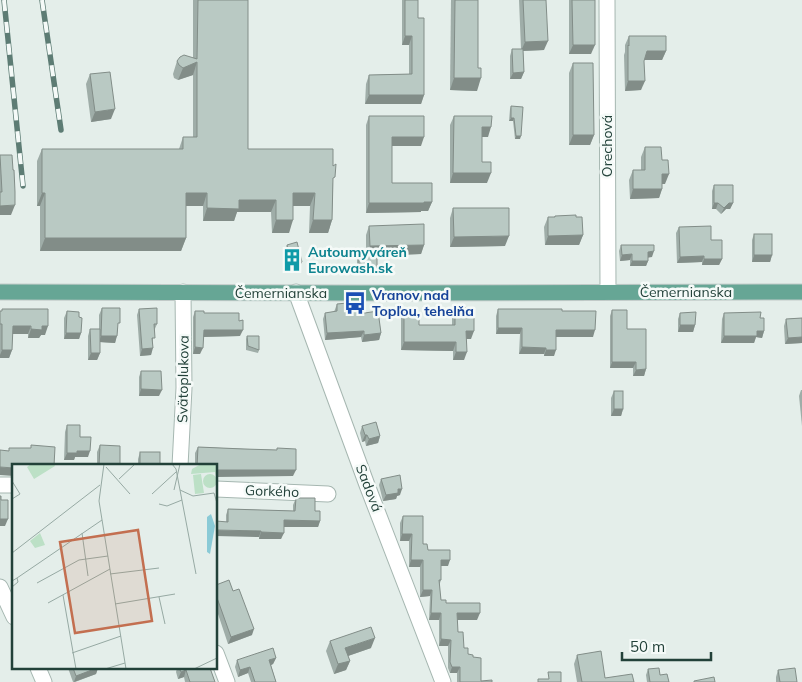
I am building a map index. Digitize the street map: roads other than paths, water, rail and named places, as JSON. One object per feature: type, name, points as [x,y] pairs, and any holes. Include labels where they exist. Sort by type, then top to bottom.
[{"type":"main road","name":"Čemernianska","points":[[0,292],[802,292]]},
{"type":"street","name":"Orechová","points":[[607,0],[608,292]]},
{"type":"street","name":"Svätoplukova","points":[[180,464],[184,388],[183,292]]},
{"type":"street","name":"Sadová","points":[[296,292],[443,682]]},
{"type":"street","name":"Gorkého","points":[[218,489],[328,494]]},
{"type":"street","points":[[0,587],[12,613]]},
{"type":"street","points":[[218,659],[227,682]]},
{"type":"street","points":[[39,670],[44,682]]},
{"type":"railway","points":[[4,0],[23,186]]},
{"type":"railway","points":[[42,0],[61,130]]},
{"type":"place","name":"Autoumyváreň Eurowash.sk","points":[[292,260]]},
{"type":"place","name":"Vranov nad Topľou, tehelňa","points":[[355,303]]}]
